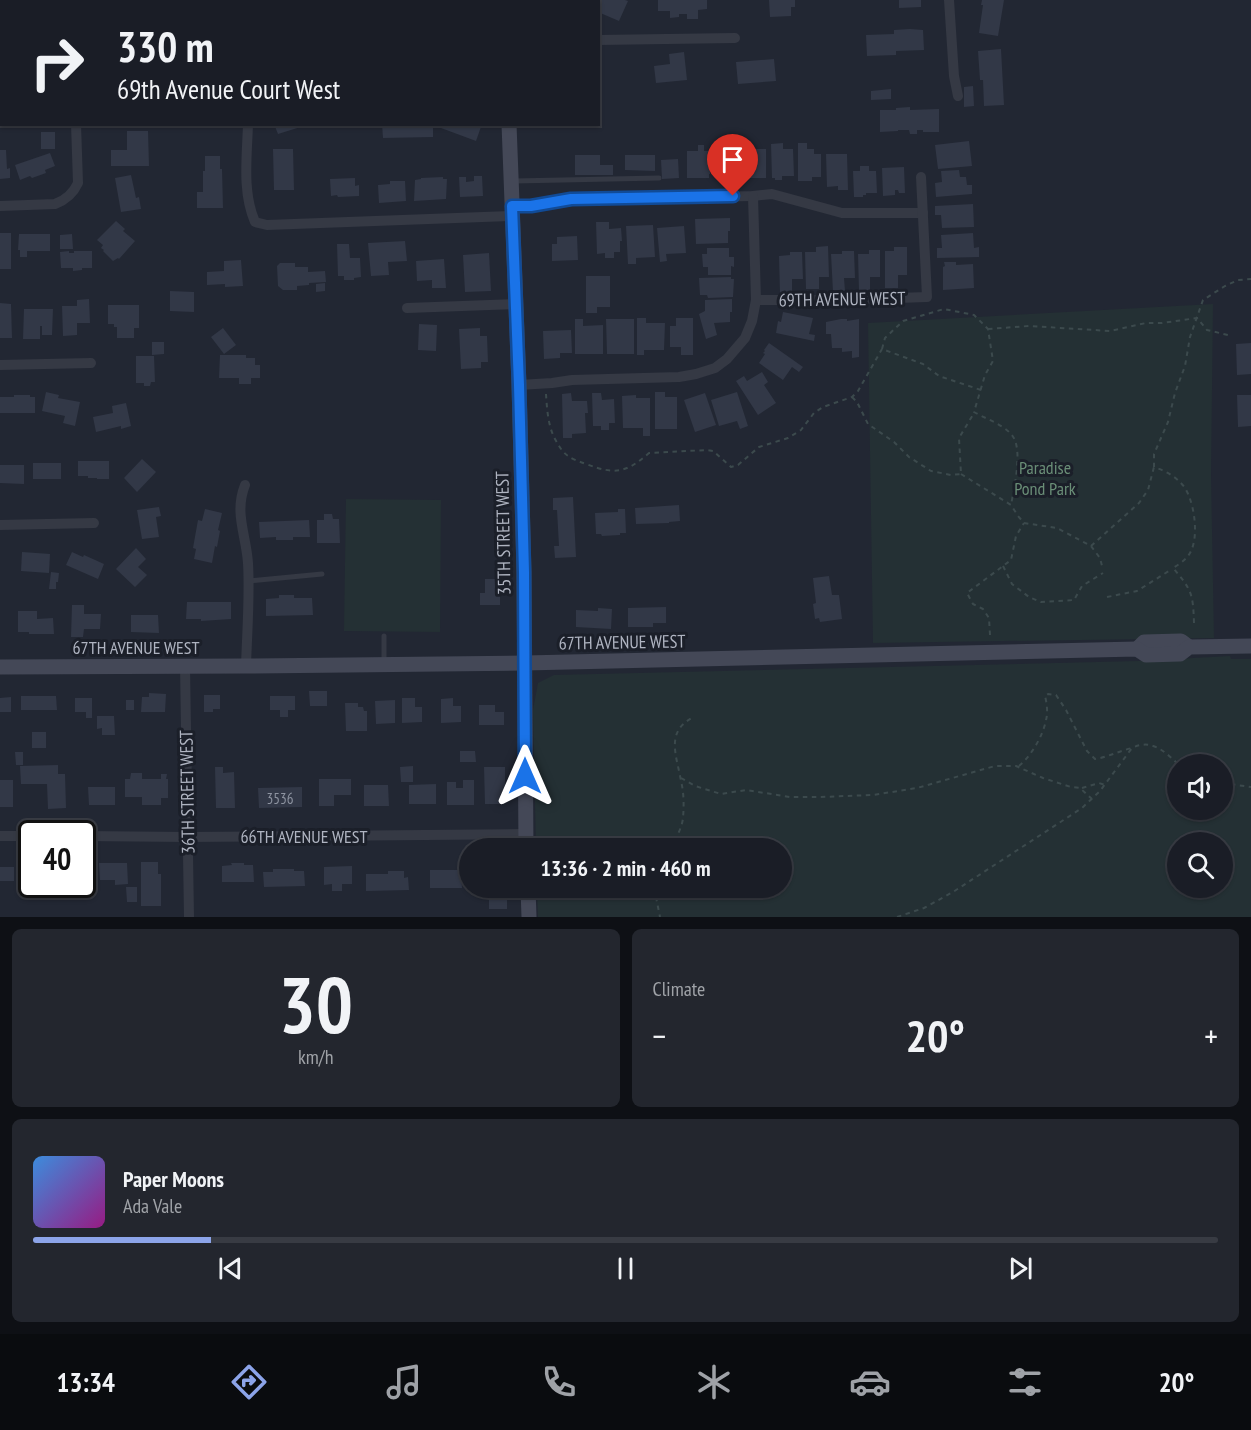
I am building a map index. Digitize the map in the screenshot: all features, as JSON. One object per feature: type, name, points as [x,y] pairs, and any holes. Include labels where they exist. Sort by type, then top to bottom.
[{"type":"street","points":[[949,0],[954,76],[958,96]]},
{"type":"street","points":[[600,40],[735,38]]},
{"type":"street","points":[[0,206],[55,204],[62,202],[75,190],[78,183],[76,126]]},
{"type":"street","points":[[248,126],[246,189],[255,222],[267,225],[512,211],[571,199],[772,194],[842,213],[922,213],[921,177]]},
{"type":"street","name":"35TH STREET WEST","points":[[508,126],[519,385],[526,838]]},
{"type":"street","points":[[519,385],[572,380],[696,375],[715,368],[727,359],[745,338],[752,321],[756,300],[753,196]]},
{"type":"street","name":"69TH AVENUE WEST","points":[[756,300],[927,297],[922,213]]},
{"type":"street","points":[[406,308],[516,304]]},
{"type":"street","points":[[0,365],[92,363]]},
{"type":"street","points":[[245,485],[240,500],[240,514],[248,563],[246,666]]},
{"type":"street","points":[[0,525],[94,523]]},
{"type":"street","name":"67TH AVENUE WEST","points":[[0,667],[525,663],[1137,649],[1146,655],[1180,654],[1190,647],[1251,646]]},
{"type":"street","name":"36TH STREET WEST","points":[[185,666],[189,917]]},
{"type":"street","points":[[0,836],[18,836]]},
{"type":"street","name":"66TH AVENUE WEST","points":[[96,836],[459,841]]},
{"type":"street","points":[[528,898],[529,917]]},
{"type":"lane","points":[[511,181],[659,178]]},
{"type":"lane","points":[[248,581],[322,574]]},
{"type":"lane","points":[[384,636],[384,665]]},
{"type":"path","points":[[1091,546],[1139,503],[1148,490],[1154,467],[1154,454],[1168,422],[1174,393],[1185,366],[1190,337],[1203,300],[1238,280],[1251,279]]},
{"type":"path","points":[[545,384],[550,426],[554,439],[567,457],[600,470],[614,472],[636,464],[649,453],[707,450],[713,452],[731,467],[738,465],[759,447],[788,438],[801,430],[814,413],[823,407],[852,397],[858,391],[882,349],[885,338],[903,321],[944,309],[974,315],[988,329],[993,361],[985,375],[974,412],[959,438],[961,474]]},
{"type":"path","points":[[988,329],[1029,326],[1110,331],[1146,323],[1197,318]]},
{"type":"path","points":[[1197,318],[1207,330],[1232,336]]},
{"type":"path","points":[[882,349],[923,364],[939,376],[981,390]]},
{"type":"path","points":[[852,397],[868,424],[894,442],[909,457],[931,471],[961,474],[1011,505],[1024,523],[1057,528],[1091,546],[1100,558],[1102,566]]},
{"type":"path","points":[[974,412],[1013,435],[1017,445],[1017,472],[1011,505]]},
{"type":"path","points":[[1107,597],[1137,591],[1188,556],[1195,541],[1193,512],[1184,488],[1168,472],[1154,467]]},
{"type":"path","points":[[990,634],[989,618],[983,609],[973,604],[968,593],[1011,560],[1016,536],[1024,523]]},
{"type":"path","points":[[1003,566],[1012,584],[1029,597],[1041,602],[1074,600],[1082,586],[1103,573]]},
{"type":"path","points":[[1173,568],[1188,585],[1193,600],[1194,623]]},
{"type":"path","points":[[1018,767],[1026,761],[1041,736],[1047,719],[1045,696],[1048,694],[1056,694],[1087,751],[1095,759],[1104,758],[1138,745],[1149,744],[1162,749],[1167,754]]},
{"type":"path","points":[[676,838],[683,822],[684,801],[675,745],[677,732],[683,723],[692,718]]},
{"type":"path","points":[[897,917],[924,908],[953,892],[1082,808],[1105,784],[1132,748]]},
{"type":"path","points":[[681,778],[695,786],[721,794],[746,790],[790,796],[873,795],[917,788],[995,766],[1018,767],[1071,787],[1105,784]]},
{"type":"path","points":[[1233,785],[1251,787]]},
{"type":"path","points":[[1080,788],[1092,799]]},
{"type":"path","points":[[656,898],[660,917]]},
{"type":"green space","name":"Paradise Pond Park","points":[[1213,304],[1211,475],[1214,638],[873,643],[868,323]]},
{"type":"green space","points":[[346,499],[441,500],[440,632],[344,631]]},
{"type":"green space","points":[[1230,656],[1231,659],[1251,659],[1251,917],[538,917],[537,898],[792,898],[792,838],[536,838],[533,710],[538,683],[554,675],[1138,661]]},
{"type":"building","points":[[600,0],[628,1],[619,21],[600,13]]},
{"type":"building","points":[[658,0],[707,0],[707,9],[698,10],[698,19],[687,19],[687,14],[679,14],[679,17],[670,18],[670,11],[658,11]]},
{"type":"building","points":[[769,0],[795,0],[795,7],[791,7],[791,16],[770,17]]},
{"type":"building","points":[[899,0],[921,0],[921,7],[899,8]]},
{"type":"building","points":[[982,0],[1004,0],[998,36],[979,33]]},
{"type":"building","points":[[894,30],[923,30],[924,50],[896,51],[896,55],[867,56],[866,35],[894,34]]},
{"type":"building","points":[[1001,49],[1004,105],[984,106],[983,80],[980,80],[978,51]]},
{"type":"building","points":[[684,52],[687,80],[656,83],[654,66],[670,64],[669,54]]},
{"type":"building","points":[[774,59],[776,81],[738,84],[736,62]]},
{"type":"building","points":[[973,86],[974,106],[964,107],[964,87]]},
{"type":"building","points":[[891,89],[891,99],[871,100],[871,91]]},
{"type":"building","points":[[910,107],[910,110],[939,109],[939,132],[917,130],[917,134],[910,134],[909,130],[898,130],[880,132],[880,110]]},
{"type":"building","points":[[275,126],[304,126],[278,134]]},
{"type":"building","points":[[382,126],[433,126],[433,137],[383,138]]},
{"type":"building","points":[[442,126],[481,126],[476,141],[441,128]]},
{"type":"building","points":[[127,131],[148,131],[149,166],[111,166],[111,150],[127,150]]},
{"type":"building","points":[[41,132],[55,132],[55,149],[41,149]]},
{"type":"building","points":[[969,141],[972,166],[938,169],[935,145]]},
{"type":"building","points":[[783,143],[783,149],[793,149],[794,176],[782,176],[782,180],[775,180],[772,178],[771,144]]},
{"type":"building","points":[[798,143],[807,143],[807,149],[814,149],[814,154],[821,154],[821,177],[812,177],[812,181],[798,181]]},
{"type":"building","points":[[698,145],[704,145],[704,151],[710,151],[709,178],[687,178],[687,151],[698,151]]},
{"type":"building","points":[[719,145],[726,145],[726,150],[736,150],[737,179],[716,177],[715,150],[719,150]]},
{"type":"building","points":[[273,149],[293,149],[294,190],[274,190]]},
{"type":"building","points":[[743,149],[766,149],[766,178],[743,178]]},
{"type":"building","points":[[0,150],[6,150],[10,178],[0,179]]},
{"type":"building","points":[[50,153],[55,166],[45,170],[46,173],[20,180],[15,165]]},
{"type":"building","points":[[826,154],[847,154],[848,190],[838,190],[838,186],[827,187]]},
{"type":"building","points":[[575,155],[600,155],[600,165],[613,165],[613,175],[575,175]]},
{"type":"building","points":[[625,155],[655,155],[655,171],[625,170]]},
{"type":"building","points":[[205,156],[220,156],[223,208],[197,208],[197,192],[203,192]]},
{"type":"building","points":[[678,159],[679,178],[662,179],[661,160]]},
{"type":"building","points":[[860,166],[869,166],[869,171],[876,171],[877,193],[866,193],[863,197],[854,197],[853,171],[860,171]]},
{"type":"building","points":[[904,167],[905,193],[895,190],[895,195],[883,196],[882,168]]},
{"type":"building","points":[[959,170],[960,177],[966,177],[967,185],[972,185],[972,194],[936,197],[935,183],[942,182],[941,171]]},
{"type":"building","points":[[131,175],[141,209],[121,212],[115,178]]},
{"type":"building","points":[[474,176],[482,176],[483,196],[460,197],[459,177],[466,177],[466,182],[474,181]]},
{"type":"building","points":[[443,177],[447,179],[446,199],[414,201],[415,180]]},
{"type":"building","points":[[355,178],[355,186],[359,185],[359,196],[331,196],[330,179]]},
{"type":"building","points":[[390,181],[405,181],[406,201],[379,203],[378,185],[390,184]]},
{"type":"building","points":[[973,204],[974,227],[942,228],[941,215],[935,215],[935,206]]},
{"type":"building","points":[[730,218],[728,243],[696,244],[695,219]]},
{"type":"building","points":[[116,221],[125,229],[123,231],[135,241],[119,259],[113,261],[103,251],[101,248],[103,245],[97,240]]},
{"type":"building","points":[[596,222],[609,222],[609,229],[621,228],[620,252],[614,252],[614,258],[605,258],[605,253],[597,254]]},
{"type":"building","points":[[653,225],[655,257],[636,258],[636,264],[628,264],[626,226]]},
{"type":"building","points":[[684,226],[686,253],[666,254],[667,261],[660,262],[657,228]]},
{"type":"building","points":[[0,233],[11,233],[11,269],[0,269]]},
{"type":"building","points":[[973,233],[974,248],[979,247],[979,257],[937,258],[937,248],[942,248],[941,235]]},
{"type":"building","points":[[19,234],[50,234],[50,251],[27,251],[27,257],[20,257]]},
{"type":"building","points":[[72,234],[73,249],[60,249],[60,235]]},
{"type":"building","points":[[577,236],[578,260],[552,261],[552,244],[557,244],[557,237]]},
{"type":"building","points":[[405,241],[407,261],[388,262],[389,275],[371,276],[368,243]]},
{"type":"building","points":[[337,244],[349,244],[350,258],[360,258],[361,277],[344,280],[344,276],[338,276]]},
{"type":"building","points":[[828,246],[829,277],[819,277],[819,289],[806,289],[805,252],[816,252],[816,247]]},
{"type":"building","points":[[894,247],[907,247],[907,275],[898,275],[898,288],[885,288],[885,251],[894,251]]},
{"type":"building","points":[[707,248],[729,248],[729,257],[734,257],[731,275],[708,275],[708,267],[703,267],[702,254],[707,254]]},
{"type":"building","points":[[869,250],[880,250],[880,277],[870,277],[870,291],[859,291],[858,254],[869,254]]},
{"type":"building","points":[[69,251],[69,253],[74,253],[74,251],[92,251],[92,268],[73,271],[73,268],[61,268],[60,252]]},
{"type":"building","points":[[842,251],[854,251],[855,278],[844,278],[845,291],[833,292],[831,254],[842,254]]},
{"type":"building","points":[[790,252],[802,252],[803,279],[792,279],[792,293],[780,293],[779,256],[790,255]]},
{"type":"building","points":[[489,253],[491,291],[465,292],[463,255]]},
{"type":"building","points":[[444,259],[446,288],[432,288],[432,280],[417,281],[416,261]]},
{"type":"building","points":[[241,260],[243,286],[207,285],[207,272],[224,271],[224,261]]},
{"type":"building","points":[[944,262],[956,262],[956,265],[973,264],[974,288],[943,290]]},
{"type":"building","points":[[280,263],[295,263],[295,267],[308,267],[308,272],[325,271],[326,282],[297,286],[297,290],[283,290],[278,286],[277,266]]},
{"type":"building","points":[[586,276],[610,276],[610,307],[597,307],[597,313],[586,313]]},
{"type":"building","points":[[731,277],[734,279],[733,297],[708,298],[707,295],[700,295],[699,278]]},
{"type":"building","points":[[325,283],[325,291],[316,292],[316,284]]},
{"type":"building","points":[[170,291],[194,292],[194,312],[170,311]]},
{"type":"building","points":[[89,299],[90,323],[77,323],[77,335],[63,336],[62,306],[77,306],[77,300]]},
{"type":"building","points":[[732,299],[730,322],[714,323],[717,335],[706,339],[699,314],[705,311],[705,300]]},
{"type":"building","points":[[0,303],[11,304],[12,338],[0,338]]},
{"type":"building","points":[[108,305],[139,305],[139,328],[134,328],[134,338],[117,338],[117,327],[114,327],[114,324],[108,324]]},
{"type":"building","points":[[24,309],[53,309],[52,335],[42,335],[42,326],[40,326],[40,339],[23,339]]},
{"type":"building","points":[[783,312],[813,318],[809,334],[815,335],[814,341],[776,333],[778,321],[781,322]]},
{"type":"building","points":[[637,318],[646,318],[646,323],[665,323],[664,350],[644,350],[644,355],[637,355]]},
{"type":"building","points":[[676,318],[693,318],[693,355],[681,355],[681,347],[670,347],[670,326],[676,326]]},
{"type":"building","points":[[575,319],[583,319],[583,326],[603,325],[603,354],[575,354]]},
{"type":"building","points":[[606,319],[634,319],[634,354],[607,354]]},
{"type":"building","points":[[847,319],[847,321],[859,319],[859,357],[852,358],[852,351],[842,352],[842,348],[832,348],[831,334],[826,334],[826,322]]},
{"type":"building","points":[[419,324],[437,325],[436,351],[418,350]]},
{"type":"building","points":[[223,328],[236,345],[224,354],[211,337]]},
{"type":"building","points":[[480,328],[480,336],[487,336],[488,362],[481,362],[481,368],[461,369],[459,329]]},
{"type":"building","points":[[571,330],[572,353],[560,353],[560,358],[544,359],[543,331]]},
{"type":"building","points":[[152,342],[164,342],[164,354],[152,355]]},
{"type":"building","points":[[769,343],[803,367],[799,372],[792,367],[783,380],[759,363]]},
{"type":"building","points":[[1251,343],[1251,374],[1237,375],[1236,344]]},
{"type":"building","points":[[220,355],[246,355],[246,358],[255,358],[255,365],[260,365],[260,378],[251,378],[251,384],[239,384],[239,378],[219,378]]},
{"type":"building","points":[[136,356],[154,356],[155,382],[151,382],[150,386],[136,383]]},
{"type":"building","points":[[762,372],[768,382],[764,385],[776,403],[758,415],[736,381],[744,376],[747,381]]},
{"type":"building","points":[[46,392],[59,395],[58,398],[80,402],[75,426],[63,423],[65,416],[42,411]]},
{"type":"building","points":[[655,392],[665,392],[665,397],[677,397],[677,429],[655,429]]},
{"type":"building","points":[[737,392],[748,426],[740,429],[737,421],[719,426],[711,400]]},
{"type":"building","points":[[571,393],[572,401],[587,401],[586,433],[572,434],[572,438],[563,438],[562,394]]},
{"type":"building","points":[[592,393],[601,393],[602,400],[614,399],[615,423],[609,423],[609,430],[601,430],[601,426],[593,426]]},
{"type":"building","points":[[705,393],[716,425],[695,432],[684,400]]},
{"type":"building","points":[[14,395],[35,397],[35,413],[0,413],[0,397],[14,397]]},
{"type":"building","points":[[636,395],[636,398],[650,398],[650,436],[643,436],[643,428],[623,428],[622,396]]},
{"type":"building","points":[[1237,395],[1251,395],[1251,426],[1238,427]]},
{"type":"building","points":[[126,403],[131,426],[96,432],[93,417],[113,413],[112,406]]},
{"type":"building","points":[[142,459],[156,472],[137,492],[124,478]]},
{"type":"building","points":[[78,461],[109,461],[109,479],[78,476]]},
{"type":"building","points":[[33,463],[61,463],[61,479],[33,479]]},
{"type":"building","points":[[0,465],[24,465],[24,484],[0,483]]},
{"type":"building","points":[[573,497],[576,557],[555,558],[554,546],[559,546],[557,510],[553,510],[553,498]]},
{"type":"building","points":[[679,505],[680,521],[636,524],[635,508]]},
{"type":"building","points":[[159,507],[161,516],[156,517],[159,537],[142,539],[137,510]]},
{"type":"building","points":[[205,509],[222,513],[212,563],[194,559],[196,549],[193,548],[198,520],[202,521]]},
{"type":"building","points":[[618,509],[625,509],[626,533],[602,536],[596,534],[595,513],[618,512]]},
{"type":"building","points":[[324,514],[332,514],[333,519],[339,519],[340,543],[317,543],[317,520],[324,520]]},
{"type":"building","points":[[309,520],[310,537],[293,537],[293,540],[276,540],[276,537],[260,538],[259,522]]},
{"type":"building","points":[[136,548],[146,559],[138,567],[147,575],[135,587],[116,569]]},
{"type":"building","points":[[22,552],[50,554],[49,573],[21,571]]},
{"type":"building","points":[[72,552],[104,564],[98,579],[66,565]]},
{"type":"building","points":[[51,572],[59,573],[56,589],[49,589]]},
{"type":"building","points":[[829,576],[832,595],[839,595],[842,619],[820,622],[819,618],[815,619],[813,578]]},
{"type":"building","points":[[485,579],[495,579],[495,588],[500,588],[500,605],[480,605],[480,593],[485,593]]},
{"type":"building","points":[[279,595],[312,598],[313,615],[266,616],[266,599],[279,598]]},
{"type":"building","points":[[187,602],[231,602],[231,619],[201,621],[201,619],[186,619]]},
{"type":"building","points":[[72,605],[84,605],[84,614],[101,614],[100,629],[84,629],[83,637],[71,637]]},
{"type":"building","points":[[666,607],[666,623],[653,623],[653,627],[628,627],[628,608]]},
{"type":"building","points":[[598,608],[612,609],[611,629],[576,627],[576,610],[598,611]]},
{"type":"building","points":[[18,611],[37,611],[37,619],[53,618],[54,634],[18,632]]},
{"type":"building","points":[[131,615],[158,615],[159,633],[131,632]]},
{"type":"building","points":[[309,691],[327,691],[327,706],[310,706]]},
{"type":"building","points":[[149,693],[166,694],[165,712],[141,712],[142,697],[149,697]]},
{"type":"building","points":[[204,695],[220,695],[220,709],[204,712]]},
{"type":"building","points":[[21,696],[56,696],[57,710],[21,710]]},
{"type":"building","points":[[270,696],[295,696],[295,710],[288,710],[288,717],[280,717],[280,710],[270,710]]},
{"type":"building","points":[[11,697],[11,712],[0,712],[0,698]]},
{"type":"building","points":[[75,698],[92,698],[92,718],[86,718],[86,712],[75,712]]},
{"type":"building","points":[[402,698],[415,698],[415,707],[422,707],[422,722],[402,723]]},
{"type":"building","points":[[453,698],[453,706],[461,706],[461,722],[441,723],[441,699]]},
{"type":"building","points":[[126,700],[134,700],[134,710],[126,710]]},
{"type":"building","points":[[395,700],[395,723],[376,724],[375,701]]},
{"type":"building","points":[[345,703],[358,703],[358,707],[363,707],[364,711],[367,711],[367,731],[346,731]]},
{"type":"building","points":[[479,705],[495,705],[495,712],[504,712],[504,725],[479,725]]},
{"type":"building","points":[[97,716],[114,716],[115,735],[102,735],[102,728],[97,729]]},
{"type":"building","points":[[32,732],[46,732],[46,748],[32,748]]},
{"type":"building","points":[[460,751],[475,751],[476,762],[460,762]]},
{"type":"building","points":[[15,752],[23,752],[23,765],[16,765]]},
{"type":"building","points":[[58,765],[58,774],[65,774],[66,808],[48,809],[47,784],[21,784],[20,766]]},
{"type":"building","points":[[413,766],[413,782],[401,782],[400,767]]},
{"type":"building","points":[[215,767],[223,767],[223,773],[234,772],[235,808],[216,808]]},
{"type":"building","points":[[484,767],[505,767],[505,791],[502,791],[502,804],[485,804]]},
{"type":"building","points":[[131,773],[142,773],[142,779],[161,779],[161,774],[167,774],[168,798],[161,798],[161,805],[142,805],[142,797],[125,797],[125,779],[130,779]]},
{"type":"building","points":[[319,779],[351,779],[351,795],[334,795],[334,806],[319,806]]},
{"type":"building","points":[[0,780],[13,780],[13,807],[0,807]]},
{"type":"building","points":[[463,780],[474,780],[474,805],[447,805],[447,782],[456,782],[456,788],[463,788]]},
{"type":"building","points":[[436,784],[436,804],[409,804],[409,785]]},
{"type":"building","points":[[364,785],[388,785],[389,806],[364,806]]},
{"type":"building","points":[[88,787],[115,787],[115,805],[89,805]]},
{"type":"building","points":[[302,787],[302,807],[259,808],[258,788]]},
{"type":"building","points":[[141,862],[158,862],[158,874],[161,874],[161,906],[141,906]]},
{"type":"building","points":[[99,863],[127,863],[128,884],[115,885],[115,880],[100,880]]},
{"type":"building","points":[[231,863],[253,865],[254,882],[222,882],[222,866],[232,865]]},
{"type":"building","points":[[352,866],[352,884],[342,884],[342,891],[332,891],[332,884],[324,885],[324,867]]},
{"type":"building","points":[[0,867],[14,867],[14,881],[0,881]]},
{"type":"building","points":[[273,869],[304,871],[305,886],[264,887],[263,872],[273,872]]},
{"type":"building","points":[[430,870],[459,870],[459,888],[430,888]]},
{"type":"building","points":[[388,871],[404,871],[404,878],[408,877],[409,890],[366,891],[366,874],[388,874]]},
{"type":"building","points":[[126,887],[137,887],[137,902],[127,902]]},
{"type":"building","points":[[489,898],[507,898],[507,909],[489,909]]},
{"type":"route","points":[[525,776],[524,572],[512,206],[531,206],[571,199],[733,196]]}]
